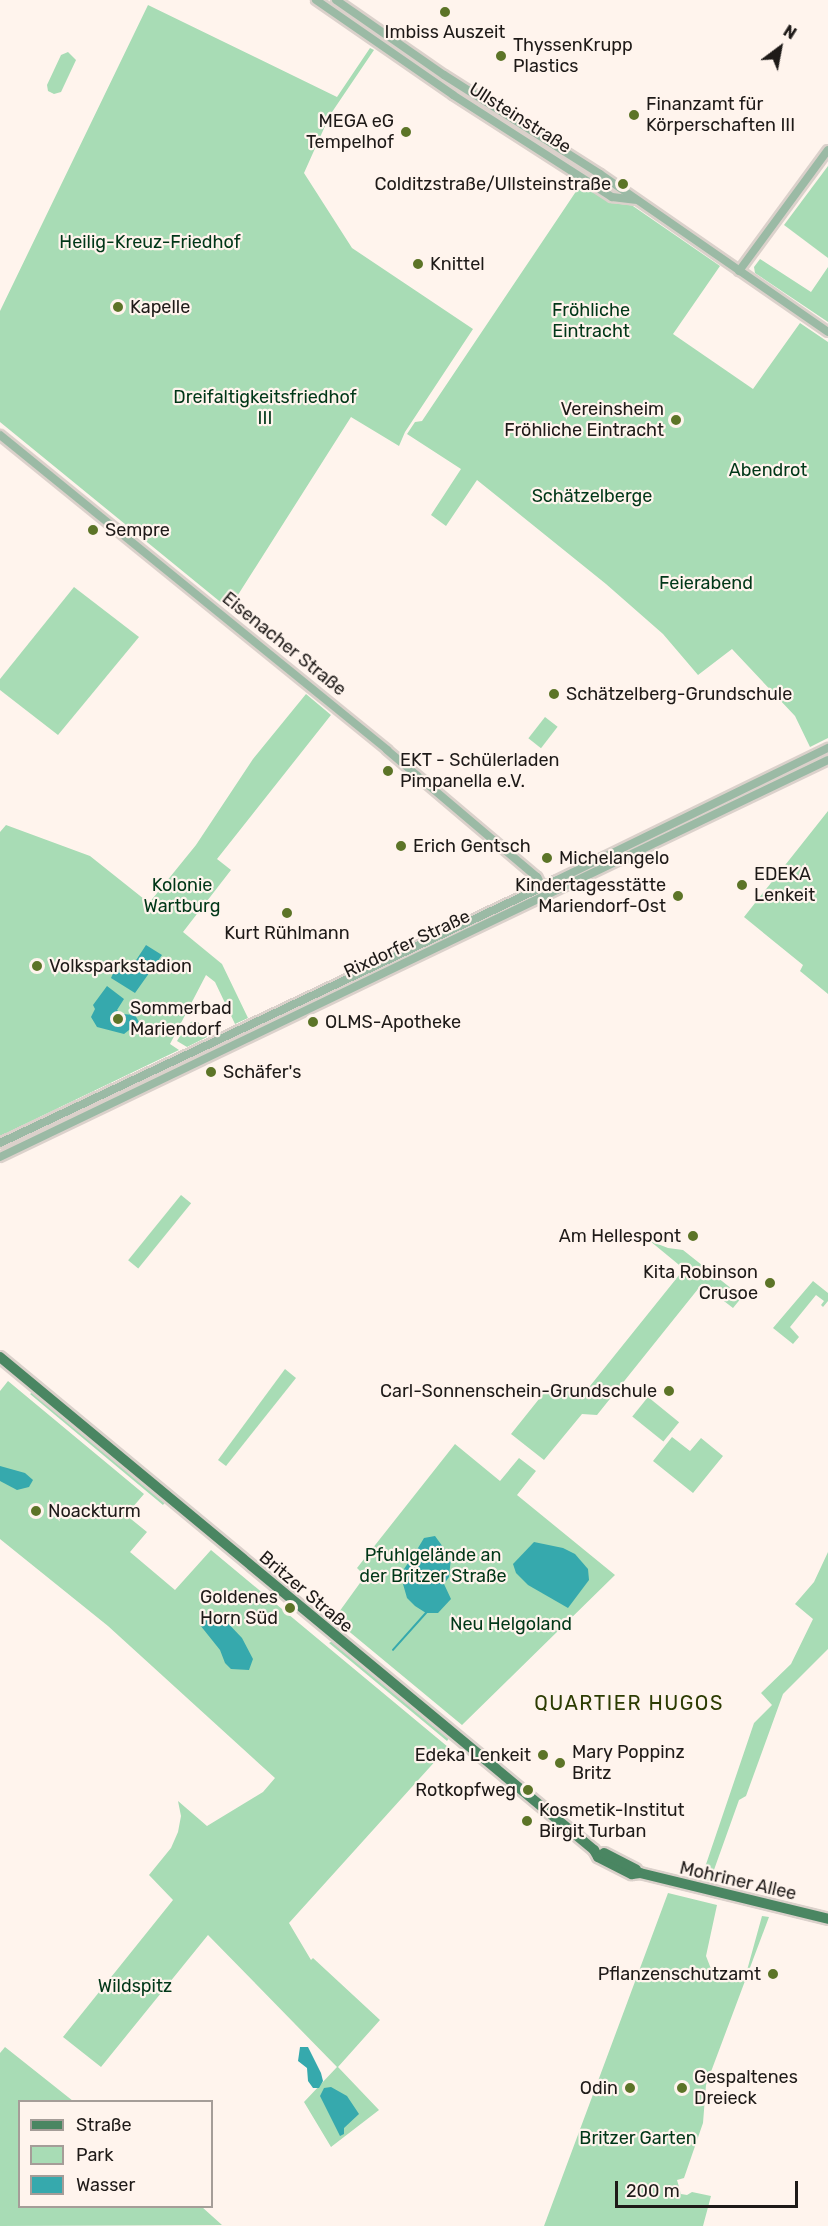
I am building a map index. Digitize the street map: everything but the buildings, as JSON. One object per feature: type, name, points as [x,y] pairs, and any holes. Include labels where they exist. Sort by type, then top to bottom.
[{"type":"main road","name":"Britzer Straße","points":[[0,1357],[594,1850],[598,1857],[632,1874],[640,1873]]},
{"type":"main road","name":"Mohriner Allee","points":[[640,1873],[828,1919]]},
{"type":"street","name":"Ullsteinstraße","points":[[316,0],[388,51],[612,197],[638,200]]},
{"type":"street","name":"Ullsteinstraße","points":[[329,9],[336,0],[638,200],[828,332]]},
{"type":"street","points":[[388,51],[395,41]]},
{"type":"street","points":[[739,272],[828,150]]},
{"type":"street","points":[[568,167],[574,158]]},
{"type":"street","name":"Eisenacher Straße","points":[[0,435],[405,765],[537,877],[542,886]]},
{"type":"street","points":[[824,750],[827,760]]},
{"type":"street","name":"Rixdorfer Straße","points":[[0,1143],[824,750]]},
{"type":"street","name":"Rixdorfer Straße","points":[[0,1157],[523,908],[827,760]]},
{"type":"street","points":[[518,897],[523,908]]},
{"type":"green space","points":[[148,5],[337,97],[370,48],[374,50],[330,115],[304,173],[352,248],[473,329],[405,432],[399,446],[351,417],[229,609],[0,422],[0,311]]},
{"type":"green space","points":[[68,52],[76,60],[61,92],[54,94],[48,91],[47,85],[61,55]]},
{"type":"green space","points":[[828,166],[828,258],[784,225]]},
{"type":"green space","points":[[581,184],[608,201],[630,204],[720,266],[673,334],[753,389],[800,323],[828,342],[828,738],[810,747],[795,716],[732,649],[698,675],[663,634],[606,584],[477,480],[446,526],[431,515],[461,469],[407,434],[415,422],[422,421]]},
{"type":"green space","points":[[760,259],[811,292],[828,267],[828,322],[755,273],[754,267]]},
{"type":"green space","points":[[74,587],[139,637],[58,735],[0,690],[0,679]]},
{"type":"green space","name":"Kolonie Wartburg","points":[[306,694],[331,715],[217,859],[231,870],[183,932],[222,964],[248,1018],[235,1024],[215,982],[206,975],[170,1044],[179,1050],[0,1136],[0,832],[6,825],[90,856],[149,903],[196,845],[253,759]]},
{"type":"green space","points":[[545,717],[558,727],[541,748],[528,738]]},
{"type":"green space","points":[[828,811],[828,994],[800,971],[803,965],[744,917]]},
{"type":"green space","points":[[194,1020],[198,1022],[207,1037],[187,1047],[177,1041],[187,1025]]},
{"type":"green space","points":[[181,1195],[191,1203],[138,1268],[128,1260]]},
{"type":"green space","points":[[650,1241],[668,1248],[683,1250],[742,1297],[733,1308],[702,1284],[597,1415],[582,1414],[544,1460],[511,1434],[547,1389],[586,1391],[684,1269]]},
{"type":"green space","points":[[813,1281],[828,1293],[828,1301],[823,1307],[821,1305],[824,1301],[816,1295],[790,1327],[799,1337],[793,1344],[773,1328]]},
{"type":"green space","points":[[285,1369],[296,1378],[226,1466],[218,1460]]},
{"type":"green space","name":"Wildspitz","points":[[8,1381],[144,1494],[126,1515],[147,1532],[130,1552],[175,1590],[211,1550],[448,1747],[289,1923],[311,1960],[313,1958],[380,2020],[338,2067],[379,2110],[331,2147],[304,2102],[337,2067],[208,1935],[101,2067],[63,2037],[173,1900],[149,1875],[171,1848],[178,1832],[181,1816],[178,1801],[207,1826],[263,1792],[275,1778],[108,1626],[0,1539],[0,1391]]},
{"type":"green space","points":[[34,1391],[112,1459],[114,1457],[166,1501],[163,1505],[30,1394]]},
{"type":"green space","points":[[648,1397],[679,1422],[663,1442],[632,1416]]},
{"type":"green space","points":[[672,1437],[690,1451],[701,1438],[723,1456],[693,1493],[653,1461]]},
{"type":"green space","name":"Pfuhlgelände an der Britzer Straße","points":[[455,1444],[500,1481],[519,1458],[536,1471],[517,1495],[615,1575],[462,1725],[334,1619],[365,1576],[357,1568]]},
{"type":"green space","points":[[828,1552],[828,1649],[783,1694],[746,1796],[739,1800],[710,1881],[701,1879],[754,1723],[772,1705],[761,1693],[791,1664],[813,1619],[795,1604],[814,1582]]},
{"type":"green space","points":[[334,1640],[433,1726],[435,1724],[450,1737],[447,1741],[329,1643]]},
{"type":"green space","name":"Britzer Garten","points":[[668,1893],[717,1905],[706,1956],[713,1974],[739,1977],[746,1974],[762,1916],[769,1917],[706,2085],[703,2123],[684,2178],[677,2180],[681,2194],[687,2195],[692,2192],[711,2196],[703,2226],[544,2226]]},
{"type":"green space","points":[[5,2047],[72,2100],[18,2100],[18,2208],[203,2208],[222,2225],[0,2226],[0,2053]]},
{"type":"water","points":[[146,945],[162,955],[135,993],[111,978],[115,969],[129,971]]},
{"type":"water","points":[[107,986],[124,999],[117,1010],[122,1014],[135,1015],[139,1022],[124,1034],[97,1027],[91,1017],[95,1009],[93,1005]]},
{"type":"water","points":[[0,1466],[25,1473],[33,1480],[29,1487],[17,1490],[0,1481]]},
{"type":"water","points":[[435,1536],[451,1558],[449,1577],[444,1584],[451,1599],[438,1613],[426,1613],[407,1598],[403,1584],[404,1569],[424,1538]]},
{"type":"water","points":[[534,1542],[563,1548],[575,1554],[588,1569],[589,1580],[568,1608],[528,1585],[516,1573],[513,1564]]},
{"type":"water","points":[[209,1615],[224,1619],[242,1638],[253,1659],[249,1670],[231,1669],[225,1663],[220,1650],[200,1625]]},
{"type":"water","points":[[300,2047],[308,2047],[321,2073],[323,2081],[319,2088],[313,2088],[308,2081],[307,2068],[298,2061]]},
{"type":"water","points":[[331,2087],[347,2096],[359,2114],[344,2128],[344,2134],[340,2136],[320,2096],[324,2088]]},
{"type":"waterway","points":[[393,1650],[426,1613]]},
{"type":"place","name":"Imbiss Auszeit","points":[[445,12]]},
{"type":"place","name":"ThyssenKrupp Plastics","points":[[501,56]]},
{"type":"place","name":"Finanzamt für Körperschaften III","points":[[634,115]]},
{"type":"place","name":"MEGA eG Tempelhof","points":[[406,132]]},
{"type":"place","name":"Colditzstraße/Ullsteinstraße","points":[[623,184]]},
{"type":"place","name":"Knittel","points":[[418,264]]},
{"type":"place","name":"Kapelle","points":[[118,307]]},
{"type":"place","name":"Vereinsheim Fröhliche Eintracht","points":[[676,420]]},
{"type":"place","name":"Sempre","points":[[93,530]]},
{"type":"place","name":"Schätzelberg-Grundschule","points":[[554,694]]},
{"type":"place","name":"EKT - Schülerladen Pimpanella e.V.","points":[[388,771]]},
{"type":"place","name":"Erich Gentsch","points":[[401,846]]},
{"type":"place","name":"Michelangelo","points":[[547,858]]},
{"type":"place","name":"EDEKA Lenkeit","points":[[742,885]]},
{"type":"place","name":"Kindertagesstätte Mariendorf-Ost","points":[[678,896]]},
{"type":"place","name":"Kurt Rühlmann","points":[[287,913]]},
{"type":"place","name":"Volksparkstadion","points":[[37,966]]},
{"type":"place","name":"Sommerbad Mariendorf","points":[[118,1019]]},
{"type":"place","name":"OLMS-Apotheke","points":[[313,1022]]},
{"type":"place","name":"Schäfer's","points":[[211,1072]]},
{"type":"place","name":"Am Hellespont","points":[[693,1236]]},
{"type":"place","name":"Kita Robinson Crusoe","points":[[770,1283]]},
{"type":"place","name":"Carl-Sonnenschein-Grundschule","points":[[669,1391]]},
{"type":"place","name":"Noackturm","points":[[36,1511]]},
{"type":"place","name":"Goldenes Horn Süd","points":[[290,1608]]},
{"type":"place","name":"Edeka Lenkeit","points":[[543,1755]]},
{"type":"place","name":"Mary Poppinz Britz","points":[[560,1763]]},
{"type":"place","name":"Rotkopfweg","points":[[528,1790]]},
{"type":"place","name":"Kosmetik-Institut Birgit Turban","points":[[527,1821]]},
{"type":"place","name":"Pflanzenschutzamt","points":[[773,1974]]},
{"type":"place","name":"Odin","points":[[630,2088]]},
{"type":"place","name":"Gespaltenes Dreieck","points":[[682,2088]]},
{"type":"district","name":"QUARTIER HUGOS","points":[[629,1703]]},
{"type":"park label","name":"Heilig-Kreuz-Friedhof","points":[[150,242]]},
{"type":"park label","name":"Fröhliche Eintracht","points":[[591,321]]},
{"type":"park label","name":"Dreifaltigkeitsfriedhof III","points":[[265,408]]},
{"type":"park label","name":"Abendrot","points":[[768,470]]},
{"type":"park label","name":"Schätzelberge","points":[[592,496]]},
{"type":"park label","name":"Feierabend","points":[[706,583]]},
{"type":"park label","name":"Neu Helgoland","points":[[511,1624]]}]
